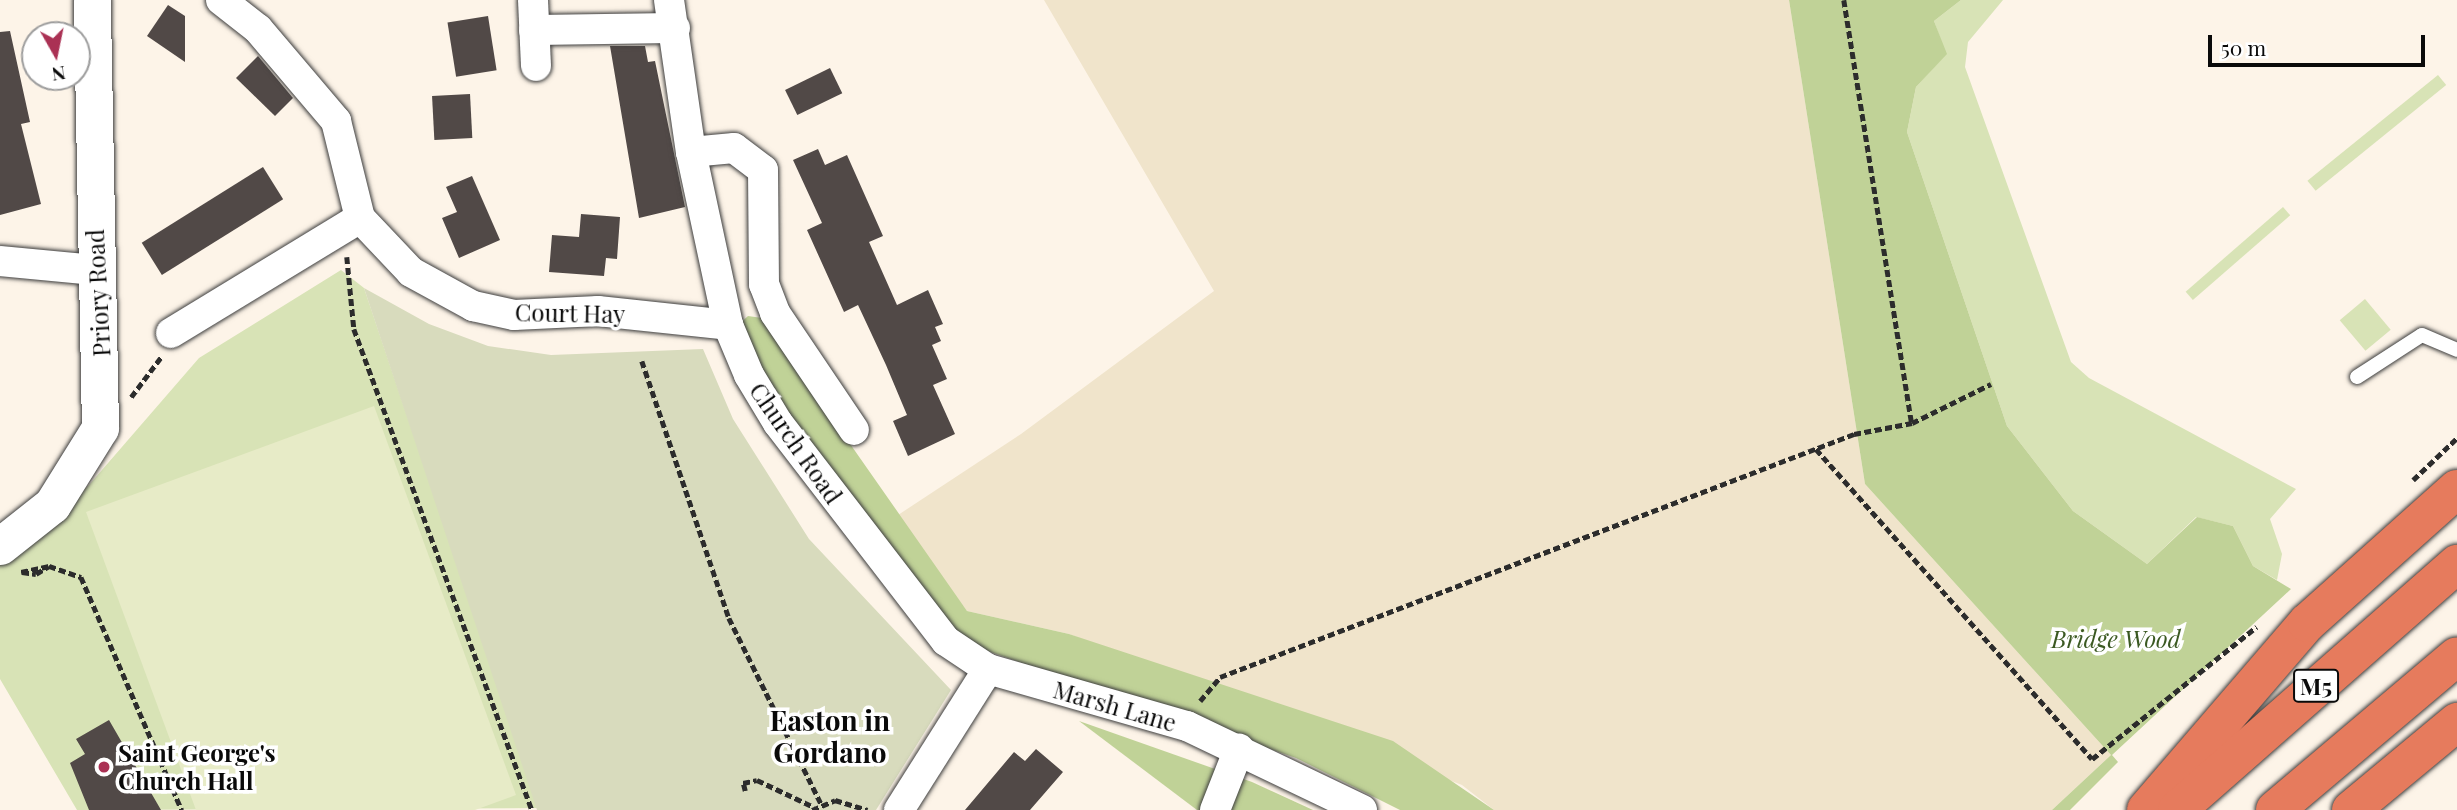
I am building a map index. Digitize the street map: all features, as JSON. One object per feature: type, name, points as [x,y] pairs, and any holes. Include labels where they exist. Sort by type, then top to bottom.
[{"type":"highway","name":"M5","points":[[2146,810],[2307,623],[2457,489]]},
{"type":"highway","name":"M5","points":[[2177,810],[2457,564]]},
{"type":"highway","name":"M5","points":[[2276,810],[2457,656]]},
{"type":"highway","points":[[2351,810],[2457,722]]},
{"type":"street","name":"Priory Road","points":[[10,559],[72,480],[100,428],[103,398],[96,270],[92,0]]},
{"type":"street","name":"Court Hay","points":[[221,0],[258,29],[336,121],[360,218],[411,272],[473,306],[514,315],[598,310],[728,325]]},
{"type":"street","points":[[533,0],[536,66]]},
{"type":"street","points":[[534,30],[672,14]]},
{"type":"street","name":"Church Road","points":[[672,14],[691,152],[728,325],[778,423],[868,545],[946,641],[988,669]]},
{"type":"street","points":[[691,152],[734,148],[762,170],[764,284],[775,313],[853,415]]},
{"type":"street","points":[[171,333],[360,218]]},
{"type":"street","points":[[0,261],[96,270]]},
{"type":"street","points":[[899,810],[988,669]]},
{"type":"street","name":"Marsh Lane","points":[[988,669],[1186,726],[1362,810]]},
{"type":"street","points":[[1215,810],[1239,749]]},
{"type":"lane","points":[[2357,377],[2402,344],[2435,337],[2457,350]]},
{"type":"path","points":[[1844,0],[1912,423]]},
{"type":"path","points":[[349,277],[354,329],[532,810]]},
{"type":"path","points":[[103,398],[128,399],[142,387],[171,333]]},
{"type":"path","points":[[642,361],[729,618],[822,805]]},
{"type":"path","points":[[1186,726],[1220,677],[1816,449],[1912,423],[1991,384]]},
{"type":"path","points":[[2405,487],[2457,438]]},
{"type":"path","points":[[1816,449],[2092,759],[2264,621]]},
{"type":"path","points":[[10,559],[37,574],[50,566],[81,577],[182,810]]},
{"type":"path","points":[[746,791],[743,783],[757,780],[813,809],[835,800],[868,810]]},
{"type":"shaded area","points":[[1044,0],[1789,0],[1865,484],[2111,755],[2052,810],[1494,810],[1462,785],[1069,634],[967,611],[895,517],[1021,434],[1214,291]]},
{"type":"green space","name":"Bridge Wood","points":[[1789,0],[1961,0],[1934,21],[1947,54],[1916,87],[1907,132],[2007,426],[2073,511],[2147,564],[2197,517],[2233,526],[2253,566],[2291,589],[2112,755],[2118,762],[2070,810],[2052,810],[2111,755],[1865,484]]},
{"type":"green space","points":[[1961,0],[2003,0],[1968,42],[1965,67],[2071,362],[2089,378],[2296,489],[2270,519],[2282,554],[2277,580],[2253,566],[2233,526],[2196,517],[2147,564],[2073,511],[2007,426],[1907,132],[1916,87],[1946,54],[1934,21]]},
{"type":"green space","points":[[2438,75],[2446,85],[2316,191],[2307,181]]},
{"type":"green space","points":[[2283,207],[2290,215],[2193,300],[2186,292]]},
{"type":"green space","points":[[341,270],[364,288],[539,808],[77,810],[0,679],[0,565],[89,485],[199,358]]},
{"type":"green space","points":[[364,288],[429,324],[488,346],[551,355],[703,349],[733,419],[809,539],[951,690],[876,810],[537,810]]},
{"type":"green space","points":[[2365,299],[2391,330],[2365,351],[2340,320]]},
{"type":"green space","points":[[748,316],[762,318],[967,611],[1069,634],[1393,741],[1494,810],[1400,810],[1296,758],[976,647],[947,628],[787,419],[737,326]]},
{"type":"green space","points":[[374,406],[516,795],[475,810],[196,810],[86,512]]},
{"type":"green space","points":[[1079,721],[1252,782],[1313,810],[1197,810]]},
{"type":"building","points":[[168,5],[185,16],[185,62],[147,36]]},
{"type":"building","points":[[488,16],[497,70],[456,77],[448,22]]},
{"type":"building","points":[[10,31],[21,91],[23,91],[30,122],[21,124],[41,204],[0,215],[0,32]]},
{"type":"building","points":[[610,46],[645,46],[648,62],[655,61],[685,207],[639,218]]},
{"type":"building","points":[[258,56],[293,98],[275,116],[236,78]]},
{"type":"building","points":[[830,68],[842,93],[797,115],[785,90]]},
{"type":"building","points":[[470,94],[472,138],[434,140],[432,96]]},
{"type":"building","points":[[818,149],[825,165],[847,155],[883,236],[869,242],[897,305],[928,290],[943,324],[935,327],[941,341],[932,345],[947,379],[933,385],[955,434],[908,456],[893,421],[907,415],[886,365],[858,305],[844,312],[807,230],[822,223],[793,160]]},
{"type":"building","points":[[263,167],[283,199],[162,275],[142,243]]},
{"type":"building","points":[[472,176],[500,240],[459,258],[442,218],[457,212],[446,187]]},
{"type":"building","points":[[581,214],[620,217],[617,259],[606,258],[604,276],[549,272],[552,235],[579,237]]},
{"type":"building","name":"Saint George's Church Hall","points":[[109,720],[161,810],[89,810],[70,763],[85,754],[76,739]]},
{"type":"building","points":[[1036,749],[1063,772],[1030,810],[965,810],[1014,752],[1025,761]]},
{"type":"place","name":"Saint George's Church Hall","points":[[104,767]]},
{"type":"district","name":"Easton in Gordano","points":[[830,736]]}]
